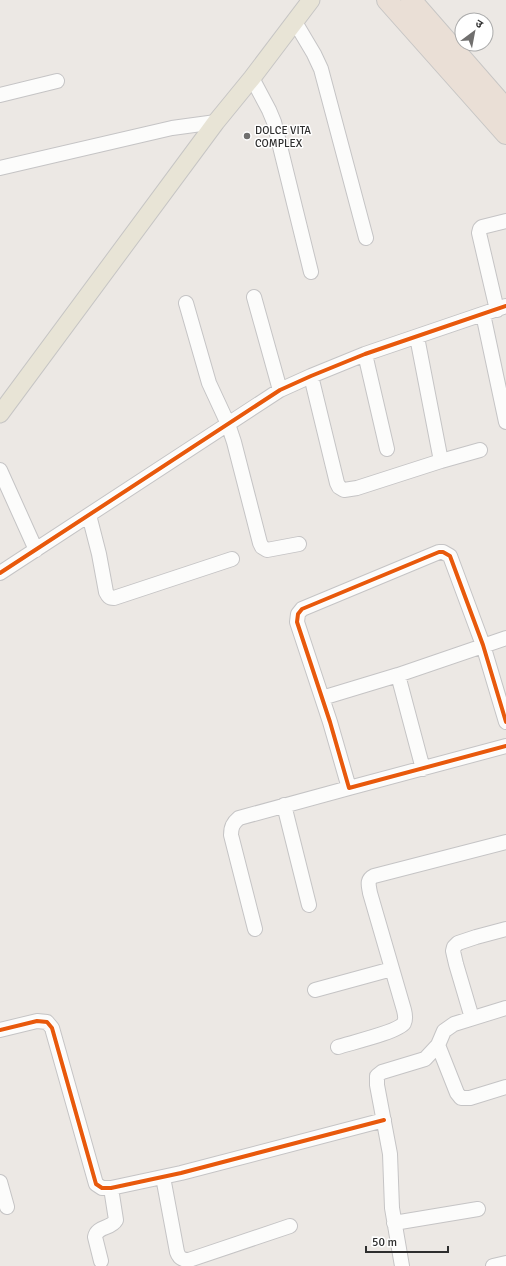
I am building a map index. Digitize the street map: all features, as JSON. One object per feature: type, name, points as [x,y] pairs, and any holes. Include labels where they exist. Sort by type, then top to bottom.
[{"type":"highway","points":[[387,0],[506,134]]},
{"type":"highway","points":[[411,0],[506,109]]},
{"type":"main road","points":[[0,414],[216,122],[252,78],[311,0]]},
{"type":"street","points":[[295,22],[307,40],[320,69],[366,238]]},
{"type":"street","points":[[252,78],[274,122],[311,272]]},
{"type":"street","points":[[0,95],[57,81]]},
{"type":"street","points":[[0,168],[172,128],[216,122]]},
{"type":"street","points":[[0,573],[280,390],[365,354],[501,308],[478,233],[482,227],[506,220]]},
{"type":"street","points":[[254,297],[280,390]]},
{"type":"street","points":[[186,303],[209,383],[228,424],[240,463],[260,543],[262,547],[267,550],[299,544]]},
{"type":"street","points":[[483,314],[506,422]]},
{"type":"street","points":[[417,337],[441,461]]},
{"type":"street","points":[[365,354],[387,449]]},
{"type":"street","points":[[311,376],[337,483],[341,489],[348,490],[357,488],[480,450]]},
{"type":"street","points":[[0,470],[36,550]]},
{"type":"street","points":[[89,515],[99,554],[106,592],[110,598],[114,598],[232,559]]},
{"type":"street","points":[[349,788],[297,622],[298,614],[302,609],[439,552],[446,553],[450,556],[483,646],[506,722]]},
{"type":"street","points":[[322,698],[506,638]]},
{"type":"street","points":[[398,674],[423,768]]},
{"type":"street","points":[[255,929],[231,835],[231,826],[239,818],[506,746]]},
{"type":"street","points":[[284,805],[309,905]]},
{"type":"street","points":[[338,1047],[400,1027],[403,1024],[405,1016],[370,893],[368,882],[372,877],[506,842]]},
{"type":"street","points":[[472,1018],[456,964],[453,951],[454,947],[458,943],[506,929]]},
{"type":"street","points":[[315,990],[392,969]]},
{"type":"street","points":[[402,1266],[392,1208],[391,1161],[376,1079],[378,1074],[425,1058],[438,1045],[447,1028],[454,1024],[506,1008]]},
{"type":"street","points":[[0,1030],[37,1021],[47,1022],[52,1028],[96,1184],[102,1188],[111,1188],[163,1177],[384,1120]]},
{"type":"street","points":[[438,1045],[457,1093],[461,1098],[470,1098],[506,1087]]},
{"type":"street","points":[[163,1177],[177,1252],[182,1259],[189,1260],[290,1226]]},
{"type":"street","points":[[0,1182],[7,1207]]},
{"type":"street","points":[[101,1261],[95,1237],[96,1234],[100,1229],[113,1225],[116,1220],[111,1188]]},
{"type":"street","points":[[394,1223],[478,1209]]},
{"type":"street","points":[[493,1266],[506,1263]]},
{"type":"cycle path","points":[[0,573],[280,390],[365,354],[506,306]]},
{"type":"cycle path","points":[[506,722],[483,645],[450,556],[443,552],[439,552],[302,609],[298,614],[297,622],[330,722],[349,788],[506,746]]},
{"type":"cycle path","points":[[0,1030],[37,1021],[47,1022],[52,1028],[96,1184],[102,1188],[111,1188],[181,1173],[384,1120]]},
{"type":"place","name":"DOLCE VITA COMPLEX","points":[[247,136]]}]
